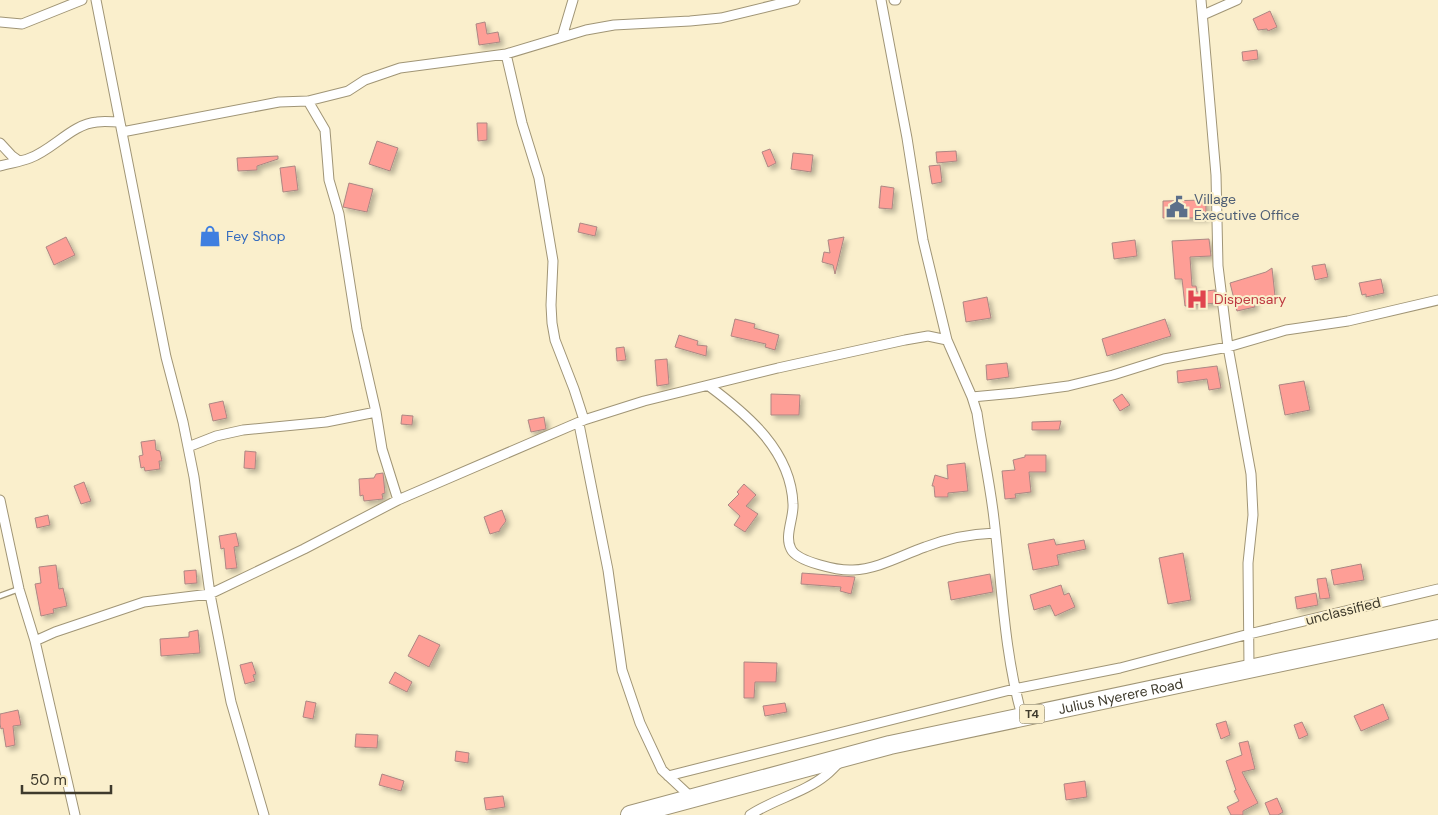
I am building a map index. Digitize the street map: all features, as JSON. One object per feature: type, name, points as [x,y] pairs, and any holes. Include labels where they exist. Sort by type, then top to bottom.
[{"type":"highway","name":"Julius Nyerere Road","points":[[630,815],[845,756],[1022,716],[1438,629]]},
{"type":"street","points":[[0,22],[22,24],[82,0]]},
{"type":"street","points":[[96,0],[166,357],[194,478],[210,594],[231,702],[264,815]]},
{"type":"street","points":[[562,37],[573,0]]},
{"type":"street","points":[[0,166],[29,158],[53,146],[72,131],[97,122],[121,127],[272,103],[308,101],[348,90],[366,80],[400,68],[506,54],[562,37],[614,25],[721,18],[795,0]]},
{"type":"street","points":[[881,0],[907,138],[923,240],[947,340],[977,413],[995,532],[1014,689],[1022,716]]},
{"type":"street","points":[[1201,0],[1216,175],[1218,266],[1228,347],[1251,474],[1253,515],[1248,563],[1249,668]]},
{"type":"street","points":[[1202,15],[1237,0]]},
{"type":"street","points":[[506,54],[522,123],[539,178],[553,261],[552,323],[555,340],[574,389],[582,422],[608,570],[622,670],[640,723],[662,770],[692,798]]},
{"type":"street","points":[[308,101],[325,130],[329,180],[339,214],[357,329],[376,412],[382,449],[398,500]]},
{"type":"street","points":[[0,143],[19,161]]},
{"type":"street","points":[[972,397],[1068,386],[1164,359],[1228,347],[1286,330],[1348,321],[1438,300]]},
{"type":"street","points":[[35,641],[55,632],[144,602],[210,594],[304,549],[398,500],[582,422],[644,401],[859,350],[928,336],[935,334],[944,324]]},
{"type":"street","points":[[928,336],[947,340]]},
{"type":"street","points":[[708,386],[747,416],[765,434],[778,454],[792,488],[793,518],[788,532],[789,542],[791,549],[803,560],[852,570],[870,568],[948,539],[995,532]]},
{"type":"street","points":[[188,447],[216,436],[243,430],[326,422],[376,412]]},
{"type":"street","points":[[0,500],[19,589],[35,641],[75,815]]},
{"type":"street","name":"unclassified","points":[[668,776],[1014,689],[1120,668],[1249,634],[1438,589]]},
{"type":"street","points":[[750,815],[826,776],[845,756]]},
{"type":"lane","points":[[0,596],[19,589]]},
{"type":"building","points":[[1270,11],[1277,27],[1268,31],[1267,29],[1258,30],[1253,19]]},
{"type":"building","points":[[485,22],[487,34],[498,32],[500,42],[479,45],[476,24]]},
{"type":"building","points":[[1257,50],[1258,59],[1243,61],[1242,52]]},
{"type":"building","points":[[477,123],[487,123],[487,140],[478,141]]},
{"type":"building","points":[[377,141],[398,148],[390,171],[369,164]]},
{"type":"building","points":[[770,149],[776,163],[768,167],[762,152]]},
{"type":"building","points":[[956,151],[957,161],[937,163],[936,152]]},
{"type":"building","points":[[793,153],[813,155],[811,172],[791,169]]},
{"type":"building","points":[[278,156],[278,159],[257,166],[257,170],[238,171],[237,158]]},
{"type":"building","points":[[940,165],[942,182],[932,184],[929,166]]},
{"type":"building","points":[[295,166],[298,190],[283,192],[280,168]]},
{"type":"building","points":[[349,183],[373,189],[367,212],[343,207]]},
{"type":"building","points":[[881,186],[894,188],[892,209],[879,208]]},
{"type":"building","points":[[1206,200],[1206,218],[1163,218],[1163,201]]},
{"type":"building","points":[[580,223],[597,227],[595,236],[578,232]]},
{"type":"building","points":[[66,237],[75,255],[54,265],[46,247]]},
{"type":"building","points":[[844,237],[835,274],[833,265],[822,262],[824,252],[830,253],[828,240]]},
{"type":"building","points":[[1209,239],[1211,256],[1190,257],[1192,286],[1196,286],[1197,292],[1215,290],[1216,303],[1185,306],[1182,279],[1175,279],[1172,241]]},
{"type":"building","points":[[1135,240],[1137,256],[1114,259],[1112,243]]},
{"type":"building","points":[[1325,264],[1328,277],[1315,280],[1312,266]]},
{"type":"building","points":[[1272,268],[1275,296],[1253,299],[1255,307],[1237,311],[1230,283],[1266,272]]},
{"type":"building","points":[[1381,279],[1384,293],[1366,297],[1366,294],[1362,295],[1359,283]]},
{"type":"building","points":[[987,297],[991,318],[966,322],[963,302]]},
{"type":"building","points":[[735,319],[755,324],[754,328],[779,335],[775,350],[765,347],[766,344],[731,336]]},
{"type":"building","points":[[1165,319],[1171,336],[1107,356],[1102,339]]},
{"type":"building","points":[[679,335],[698,341],[697,345],[707,346],[706,356],[675,347]]},
{"type":"building","points":[[624,347],[626,360],[617,361],[616,348]]},
{"type":"building","points":[[667,359],[669,384],[657,386],[655,360]]},
{"type":"building","points":[[1007,363],[1009,377],[987,380],[986,365]]},
{"type":"building","points":[[1217,366],[1221,388],[1209,390],[1207,379],[1178,383],[1177,371]]},
{"type":"building","points":[[1304,381],[1310,410],[1285,415],[1279,385]]},
{"type":"building","points":[[771,394],[800,395],[799,415],[771,415]]},
{"type":"building","points":[[1122,394],[1130,405],[1120,411],[1113,400]]},
{"type":"building","points":[[223,401],[227,418],[213,421],[209,404]]},
{"type":"building","points":[[402,415],[413,416],[412,425],[401,424]]},
{"type":"building","points":[[544,417],[546,429],[531,432],[528,420]]},
{"type":"building","points":[[1061,421],[1059,430],[1032,430],[1032,422]]},
{"type":"building","points":[[155,440],[156,450],[160,451],[162,461],[159,461],[160,469],[145,471],[144,467],[141,468],[139,456],[143,455],[141,442]]},
{"type":"building","points":[[245,451],[256,452],[255,469],[244,468]]},
{"type":"building","points":[[1025,455],[1046,455],[1046,472],[1029,472],[1031,492],[1015,494],[1016,498],[1005,499],[1002,471],[1015,470],[1013,460],[1025,457]]},
{"type":"building","points":[[965,463],[968,491],[948,493],[948,497],[935,497],[934,486],[932,486],[935,475],[948,479],[947,465]]},
{"type":"building","points":[[383,473],[385,493],[382,494],[383,499],[364,501],[363,495],[360,496],[359,479],[374,478],[376,474]]},
{"type":"building","points":[[84,482],[91,501],[81,504],[74,486]]},
{"type":"building","points":[[744,484],[756,495],[746,506],[758,514],[745,532],[734,525],[740,516],[728,505],[739,494],[737,492]]},
{"type":"building","points":[[502,510],[506,521],[500,531],[490,534],[484,517]]},
{"type":"building","points":[[48,515],[50,525],[37,528],[35,518]]},
{"type":"building","points":[[236,533],[239,546],[234,547],[237,568],[226,569],[224,548],[221,549],[219,536]]},
{"type":"building","points":[[1054,539],[1056,545],[1084,540],[1086,549],[1057,555],[1059,565],[1033,570],[1028,544]]},
{"type":"building","points":[[1183,553],[1191,600],[1168,604],[1159,558]]},
{"type":"building","points":[[1361,564],[1364,580],[1334,585],[1331,570]]},
{"type":"building","points":[[56,565],[59,589],[63,588],[67,606],[53,609],[54,613],[41,616],[35,584],[41,583],[39,567]]},
{"type":"building","points":[[196,570],[197,583],[185,584],[184,571]]},
{"type":"building","points":[[802,573],[855,577],[851,594],[840,591],[841,587],[801,584]]},
{"type":"building","points":[[990,574],[993,592],[951,600],[948,582]]},
{"type":"building","points":[[1326,578],[1330,598],[1320,599],[1317,579]]},
{"type":"building","points":[[1061,585],[1064,595],[1069,593],[1075,607],[1055,616],[1050,605],[1034,610],[1030,595]]},
{"type":"building","points":[[1316,593],[1318,605],[1297,609],[1295,597]]},
{"type":"building","points":[[198,630],[200,653],[161,656],[160,639],[189,637],[189,632]]},
{"type":"building","points":[[419,635],[440,645],[429,667],[408,656]]},
{"type":"building","points":[[252,662],[256,674],[253,675],[255,681],[245,684],[240,665]]},
{"type":"building","points":[[744,662],[777,663],[776,682],[755,682],[754,698],[744,698]]},
{"type":"building","points":[[395,672],[412,682],[407,692],[389,683]]},
{"type":"building","points":[[306,701],[316,703],[313,719],[303,717]]},
{"type":"building","points":[[785,703],[787,712],[765,716],[763,706]]},
{"type":"building","points":[[1383,704],[1389,719],[1361,731],[1354,716]]},
{"type":"building","points":[[18,710],[21,725],[13,726],[15,745],[6,747],[3,728],[1,729],[0,724],[0,714]]},
{"type":"building","points":[[1226,721],[1230,735],[1221,739],[1216,724]]},
{"type":"building","points":[[1302,722],[1308,735],[1299,739],[1294,725]]},
{"type":"building","points":[[356,734],[378,735],[377,748],[355,747]]},
{"type":"building","points":[[1248,741],[1255,769],[1242,772],[1258,803],[1243,811],[1243,815],[1231,815],[1227,807],[1239,801],[1234,791],[1236,790],[1226,761],[1242,755],[1239,743]]},
{"type":"building","points":[[456,751],[469,753],[468,763],[455,761]]},
{"type":"building","points":[[382,774],[404,781],[401,791],[379,785]]},
{"type":"building","points":[[1085,781],[1087,797],[1066,800],[1064,784]]},
{"type":"building","points":[[503,796],[505,807],[486,810],[484,798]]},
{"type":"building","points":[[1277,798],[1283,812],[1278,815],[1270,815],[1265,803]]},
{"type":"place","name":"Village Executive Office","points":[[1177,207]]},
{"type":"place","name":"Fey Shop","points":[[210,236]]},
{"type":"place","name":"Dispensary","points":[[1197,299]]}]
